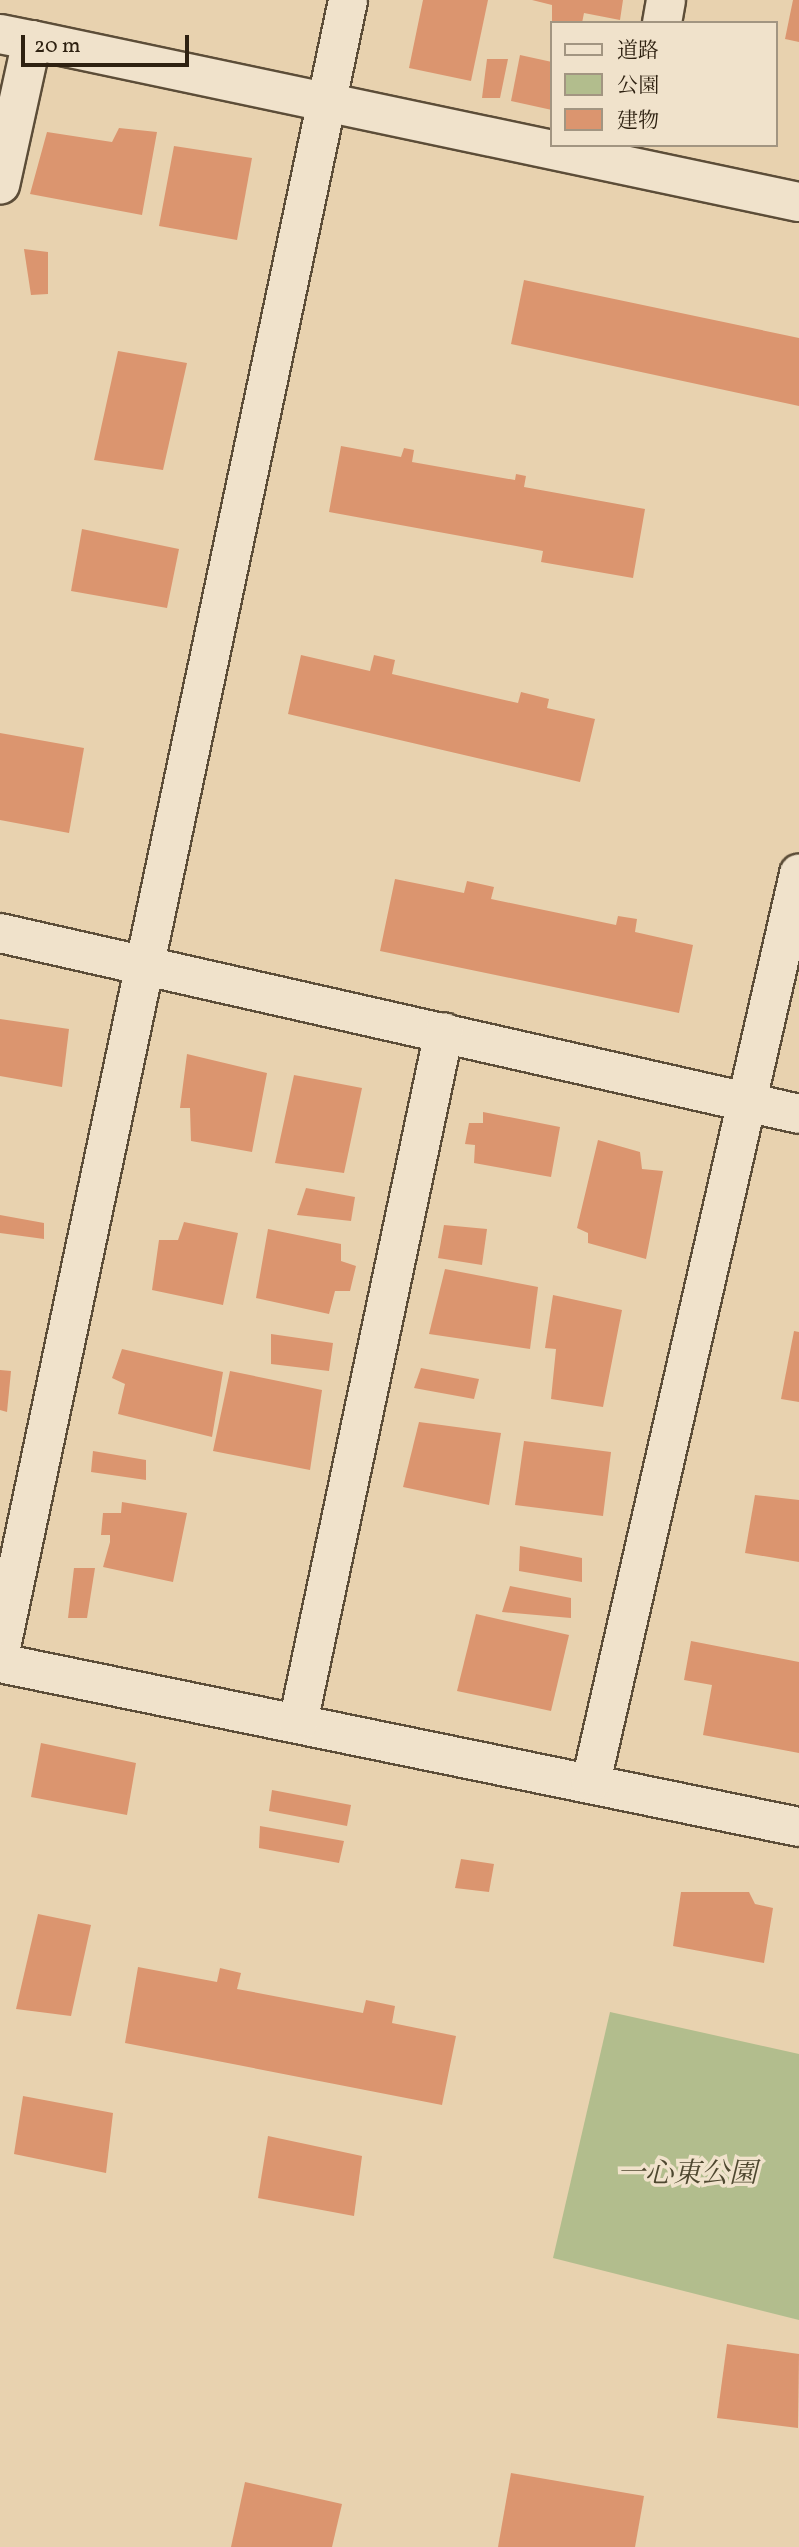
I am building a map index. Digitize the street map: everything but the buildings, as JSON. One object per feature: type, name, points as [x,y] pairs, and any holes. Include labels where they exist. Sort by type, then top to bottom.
[{"type":"street","points":[[0,1652],[142,963],[348,0]]},
{"type":"street","points":[[662,21],[666,0]]},
{"type":"street","points":[[0,185],[16,37],[328,100],[550,140]]},
{"type":"street","points":[[589,147],[633,155],[799,202]]},
{"type":"street","points":[[591,1782],[749,1102],[799,874]]},
{"type":"street","points":[[0,933],[142,963],[799,1114]]},
{"type":"street","points":[[298,1723],[444,1032]]},
{"type":"street","points":[[0,1663],[591,1782],[799,1827]]},
{"type":"green space","name":"一心東公園","points":[[610,2012],[799,2054],[799,2320],[553,2258]]}]
